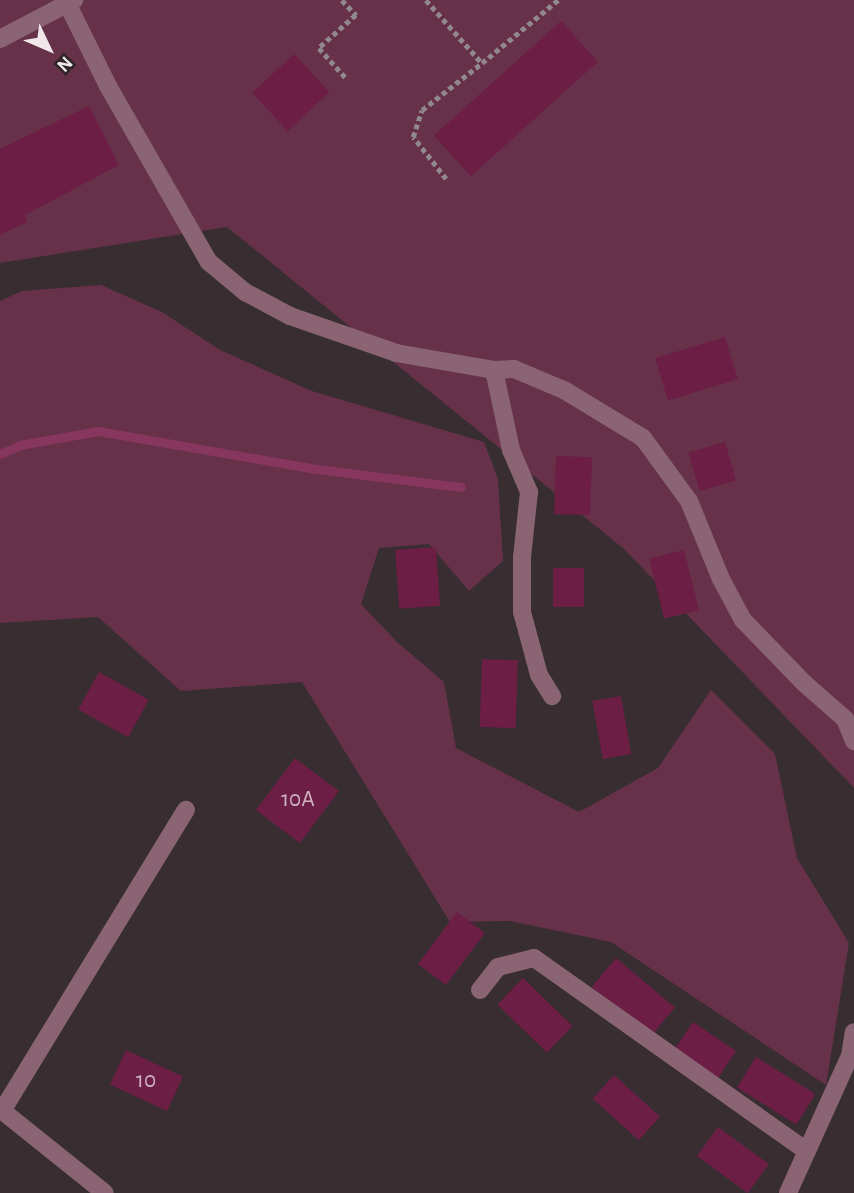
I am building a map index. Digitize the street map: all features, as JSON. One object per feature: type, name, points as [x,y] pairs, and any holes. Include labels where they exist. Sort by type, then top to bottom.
[{"type":"street","points":[[0,39],[71,3],[108,86],[209,262],[245,292],[290,316],[396,353],[494,370],[514,369],[564,390],[643,438],[689,501],[722,579],[743,620],[804,684],[845,719],[854,741]]},
{"type":"street","points":[[494,370],[512,450],[529,492],[522,557],[522,612],[539,675],[552,696]]},
{"type":"street","points":[[105,1193],[1,1110],[187,810]]},
{"type":"street","points":[[480,990],[498,967],[534,958],[805,1150]]},
{"type":"street","points":[[788,1193],[805,1150],[850,1056],[854,1032]]},
{"type":"path","points":[[342,0],[356,16],[320,48],[346,78]]},
{"type":"path","points":[[426,0],[482,63]]},
{"type":"path","points":[[446,179],[413,137],[422,110],[558,0]]},
{"type":"shaded area","points":[[0,0],[854,0],[854,788],[624,549],[227,227],[0,263]]},
{"type":"shaded area","points":[[101,285],[162,312],[220,350],[312,391],[484,442],[498,479],[503,561],[469,591],[429,544],[379,548],[361,604],[397,642],[444,682],[456,748],[579,812],[658,768],[711,690],[775,754],[797,858],[849,943],[826,1085],[611,942],[510,921],[450,922],[302,682],[181,691],[98,617],[0,623],[0,301],[22,291]]},
{"type":"building","points":[[561,21],[598,62],[471,176],[434,135]]},
{"type":"building","points":[[294,54],[329,92],[288,131],[252,93]]},
{"type":"building","points":[[89,106],[119,165],[25,215],[27,222],[0,235],[0,149]]},
{"type":"building","points":[[725,337],[738,379],[668,400],[655,358]]},
{"type":"building","points":[[725,442],[736,480],[699,491],[688,452]]},
{"type":"building","points":[[556,456],[592,457],[590,515],[554,514]]},
{"type":"building","points":[[436,547],[440,606],[399,609],[395,550]]},
{"type":"building","points":[[684,550],[699,610],[664,619],[649,559]]},
{"type":"building","points":[[553,568],[584,568],[584,607],[553,607]]},
{"type":"building","points":[[482,659],[518,660],[516,728],[480,727]]},
{"type":"building","points":[[99,672],[149,700],[128,737],[78,710]]},
{"type":"building","points":[[621,696],[631,754],[603,759],[592,701]]},
{"type":"building","points":[[295,758],[339,791],[300,843],[256,810]]},
{"type":"building","points":[[457,912],[485,933],[446,985],[418,964]]},
{"type":"building","points":[[616,958],[675,1007],[651,1037],[592,987]]},
{"type":"building","points":[[523,978],[573,1026],[547,1053],[497,1005]]},
{"type":"building","points":[[693,1022],[736,1051],[718,1078],[675,1049]]},
{"type":"building","points":[[126,1050],[183,1077],[167,1111],[110,1084]]},
{"type":"building","points":[[756,1057],[815,1094],[796,1125],[737,1088]]},
{"type":"building","points":[[614,1075],[660,1116],[639,1140],[593,1099]]},
{"type":"building","points":[[718,1127],[769,1164],[748,1193],[697,1156]]},
{"type":"waterway","points":[[0,454],[20,445],[98,431],[309,468],[461,487]]}]
